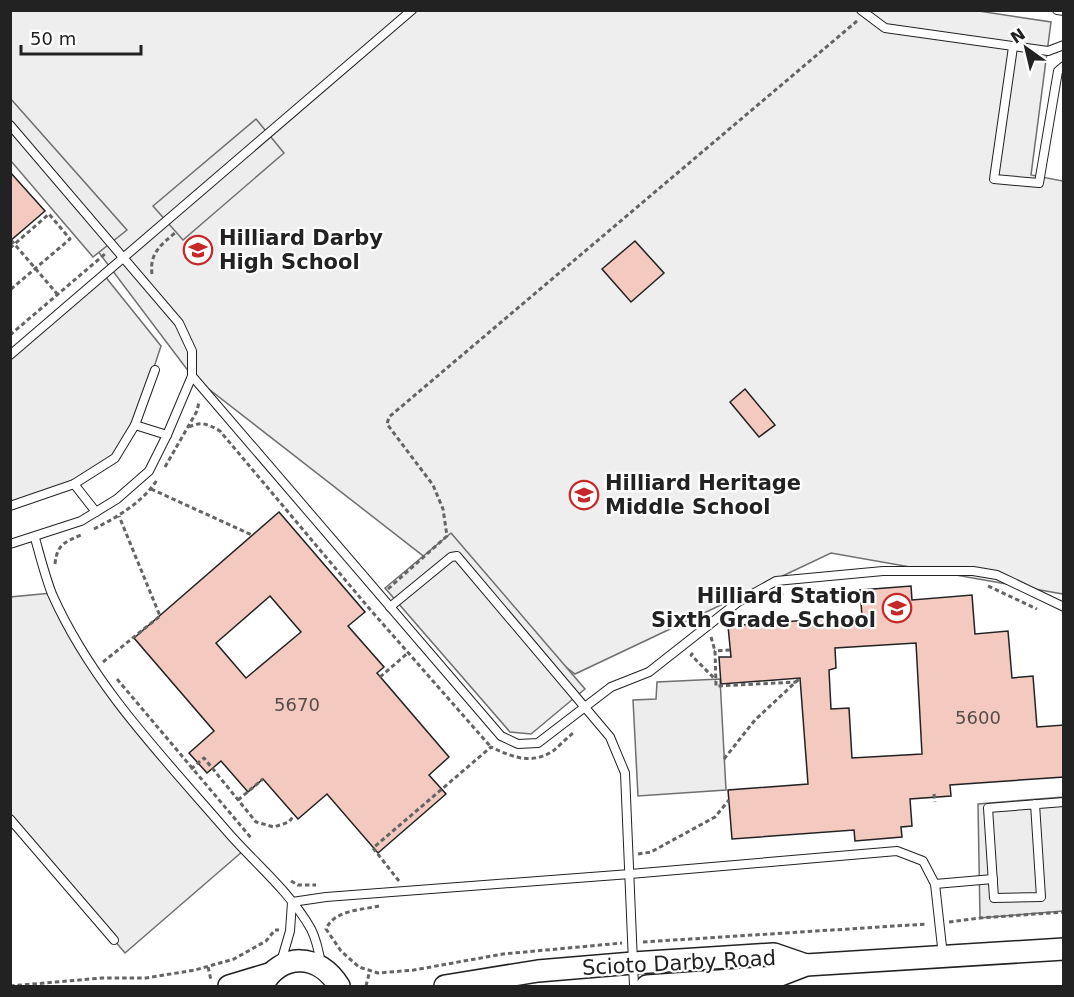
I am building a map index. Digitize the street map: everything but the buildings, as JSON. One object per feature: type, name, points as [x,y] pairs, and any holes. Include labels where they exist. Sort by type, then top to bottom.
[{"type":"main road","name":"Scioto Darby Road","points":[[647,987],[775,977],[806,965],[1064,949]]},
{"type":"main road","name":"Scioto Darby Road","points":[[445,987],[632,952],[774,954],[806,965]]},
{"type":"main road","points":[[229,987],[270,975],[294,961],[308,961],[337,980]]},
{"type":"lane","points":[[10,355],[412,10]]},
{"type":"lane","points":[[1058,10],[1064,11]]},
{"type":"lane","points":[[863,12],[885,28],[1048,51],[1064,45]]},
{"type":"lane","points":[[1013,47],[994,179],[1039,183],[1058,71],[1064,66]]},
{"type":"lane","points":[[10,125],[179,323],[192,351],[192,376],[168,435],[149,471],[117,499],[81,521],[10,544]]},
{"type":"lane","points":[[10,506],[74,484],[115,458],[135,425],[154,370]]},
{"type":"lane","points":[[192,376],[501,736],[518,744],[538,743],[611,687],[649,672],[738,602],[776,581],[884,571],[973,572],[997,575],[1064,607]]},
{"type":"lane","points":[[135,425],[168,435]]},
{"type":"lane","points":[[74,484],[96,512]]},
{"type":"lane","points":[[34,538],[52,593],[93,669],[145,736],[243,851],[272,877],[292,902],[312,930],[337,980]]},
{"type":"lane","points":[[390,607],[452,557],[457,556],[610,737],[625,773],[634,987]]},
{"type":"lane","points":[[1035,804],[1041,897],[994,898],[987,808],[1035,804],[1064,802]]},
{"type":"lane","points":[[10,819],[114,940]]},
{"type":"lane","points":[[292,902],[326,897],[630,874],[897,850],[923,861],[935,884],[943,956]]},
{"type":"lane","points":[[935,884],[993,879]]},
{"type":"lane","points":[[270,975],[290,931],[292,902]]},
{"type":"path","points":[[368,607],[447,536],[443,509],[433,485],[387,424],[389,417],[863,12]]},
{"type":"path","points":[[10,248],[49,214],[70,239],[10,290]]},
{"type":"path","points":[[157,280],[151,272],[157,247],[177,232]]},
{"type":"path","points":[[11,240],[58,294]]},
{"type":"path","points":[[10,335],[105,254]]},
{"type":"path","points":[[54,571],[56,551],[64,543],[119,516],[151,489],[171,459],[197,411],[201,387]]},
{"type":"path","points":[[187,428],[196,424],[208,423],[220,431],[368,607],[491,747],[518,759],[535,758],[552,751],[594,717]]},
{"type":"path","points":[[151,489],[252,535]]},
{"type":"path","points":[[98,653],[103,662],[160,615],[119,516]]},
{"type":"path","points":[[988,586],[1042,611]]},
{"type":"path","points":[[764,601],[790,591]]},
{"type":"path","points":[[706,642],[717,632]]},
{"type":"path","points":[[712,636],[716,686],[796,682]]},
{"type":"path","points":[[684,660],[697,649]]},
{"type":"path","points":[[715,651],[730,650]]},
{"type":"path","points":[[380,677],[409,652]]},
{"type":"path","points":[[691,654],[716,680]]},
{"type":"path","points":[[111,671],[254,842]]},
{"type":"path","points":[[724,759],[755,720],[800,678]]},
{"type":"path","points":[[400,891],[399,879],[373,848],[491,747]]},
{"type":"path","points":[[191,769],[204,758],[256,822],[274,827],[289,822],[294,815]]},
{"type":"path","points":[[238,800],[263,779]]},
{"type":"path","points":[[934,794],[935,802]]},
{"type":"path","points":[[629,856],[651,852],[715,817],[729,800]]},
{"type":"path","points":[[282,877],[298,885],[317,885]]},
{"type":"path","points":[[387,880],[399,879]]},
{"type":"path","points":[[326,929],[328,923],[338,915],[380,906]]},
{"type":"path","points":[[326,929],[341,951],[359,967],[378,973],[414,970],[503,954],[632,952],[1064,912]]},
{"type":"path","points":[[312,930],[326,929]]},
{"type":"path","points":[[10,986],[102,978],[146,978],[207,967],[234,959],[266,941],[275,930],[290,931]]},
{"type":"path","points":[[207,967],[213,987]]},
{"type":"path","points":[[366,987],[370,970]]},
{"type":"shaded area","points":[[972,10],[1051,22],[1031,175],[1063,181],[1063,594],[831,553],[575,674],[192,376],[11,136],[11,11]]},
{"type":"shaded area","points":[[10,98],[127,230],[93,257],[11,161]]},
{"type":"shaded area","points":[[256,119],[284,153],[183,240],[153,206]]},
{"type":"shaded area","points":[[104,275],[161,346],[135,425],[115,458],[74,484],[10,506],[10,355]]},
{"type":"shaded area","points":[[451,533],[585,689],[531,734],[510,732],[385,588]]},
{"type":"shaded area","points":[[52,593],[118,703],[243,851],[125,953],[11,819],[10,597]]},
{"type":"shaded area","points":[[720,679],[726,790],[638,796],[633,700],[656,699],[657,682]]},
{"type":"shaded area","points":[[1063,797],[1063,911],[980,918],[978,804]]},
{"type":"place","name":"Hilliard Darby High School","points":[[198,250]]},
{"type":"place","name":"Hilliard Heritage Middle School","points":[[584,495]]},
{"type":"place","name":"Hilliard Station Sixth Grade School","points":[[897,608]]}]
